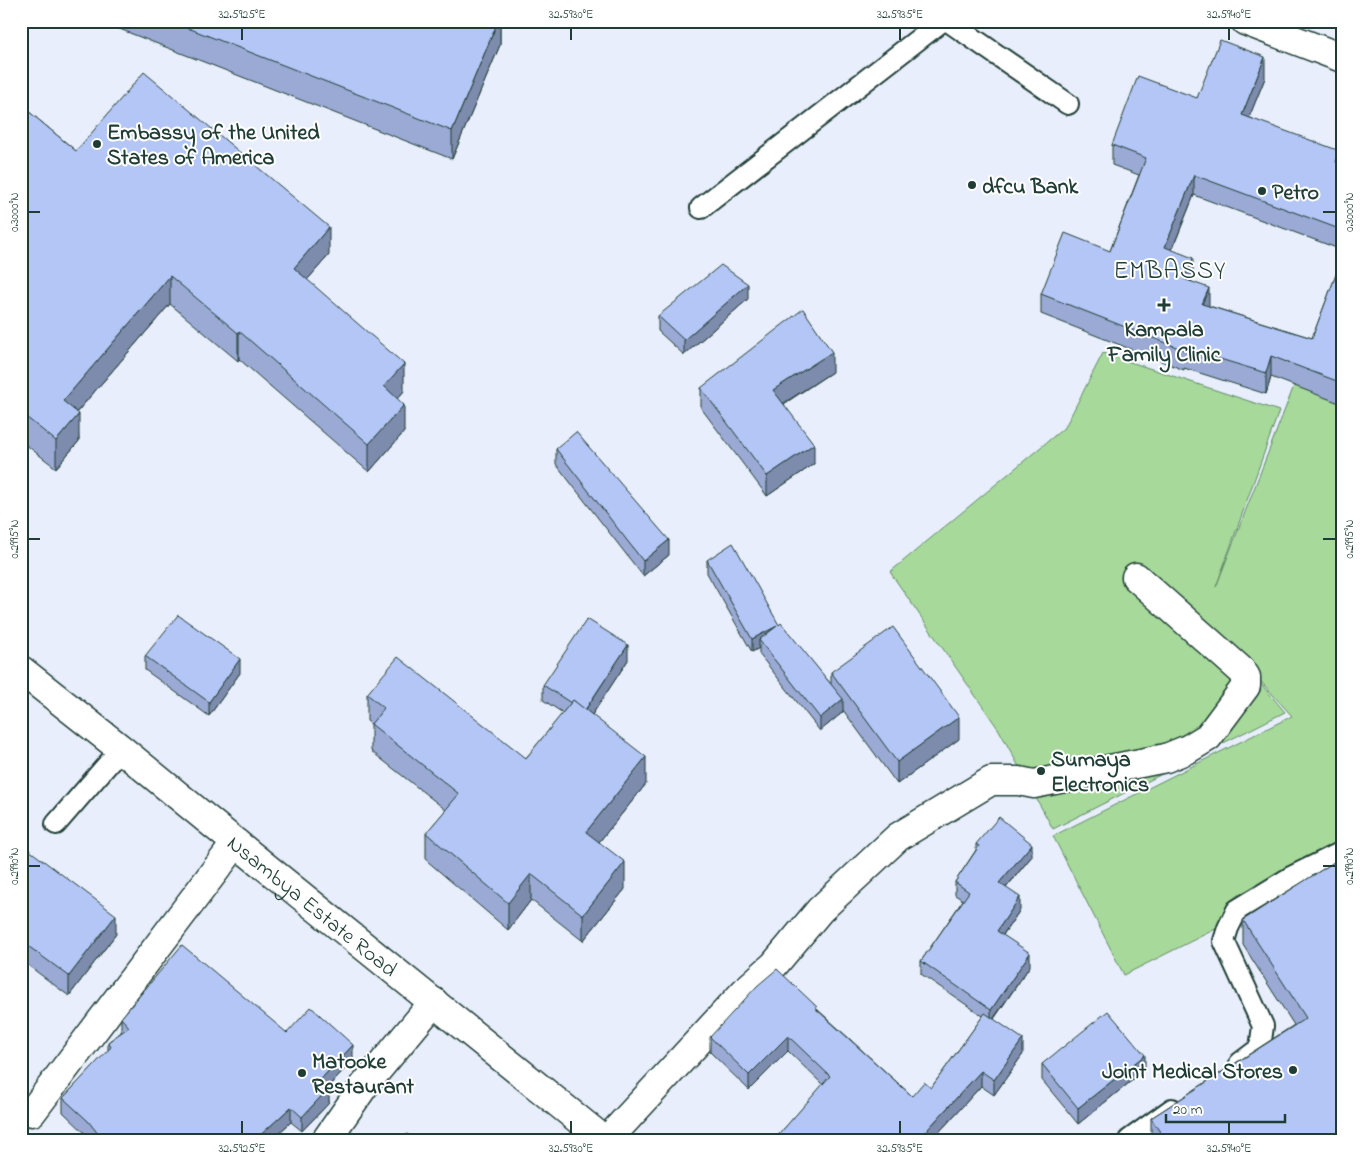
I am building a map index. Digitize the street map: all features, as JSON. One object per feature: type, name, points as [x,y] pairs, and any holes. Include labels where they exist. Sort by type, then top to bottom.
[{"type":"street","points":[[1245,21],[1342,58]]},
{"type":"street","points":[[606,1140],[746,990],[774,965],[820,910],[898,837],[991,781],[1019,781],[1034,784],[1166,758],[1208,738],[1246,686],[1246,677],[1242,671],[1136,577]]},
{"type":"street","name":"Nsambya Estate Road","points":[[21,670],[606,1140]]},
{"type":"street","points":[[32,1112],[236,843]]},
{"type":"street","points":[[326,1140],[364,1086],[434,1002]]},
{"type":"lane","points":[[702,208],[942,21]]},
{"type":"lane","points":[[948,21],[1068,104]]},
{"type":"lane","points":[[56,824],[121,749]]},
{"type":"lane","points":[[1222,1075],[1260,1048],[1263,1026],[1224,941],[1234,916],[1238,910],[1291,877],[1342,852]]},
{"type":"lane","points":[[1129,1140],[1190,1097]]},
{"type":"green space","points":[[1342,262],[1342,859],[1329,872],[1124,975],[1053,836],[1292,716],[1227,644],[1285,712],[1053,829],[999,730],[890,572],[1065,427],[1103,353],[1279,411],[1216,587]]},
{"type":"building","points":[[170,21],[498,21],[452,131]]},
{"type":"building","points":[[1220,40],[1265,57],[1242,115],[1340,151],[1336,162],[1342,165],[1342,230],[1194,175],[1165,247],[1193,258],[1184,279],[1209,288],[1202,304],[1312,338],[1342,259],[1342,383],[1271,356],[1266,373],[1184,348],[1184,350],[1041,294],[1065,233],[1110,251],[1146,158],[1112,145],[1138,76],[1197,98]]},
{"type":"building","points":[[144,72],[329,227],[294,268],[404,364],[384,386],[404,405],[369,444],[239,331],[238,333],[170,276],[63,401],[79,414],[56,441],[21,413],[21,105],[76,151]]},
{"type":"building","points":[[721,265],[748,284],[684,340],[658,316]]},
{"type":"building","points":[[803,309],[832,352],[773,390],[814,444],[767,476],[701,388]]},
{"type":"building","points":[[576,432],[669,540],[643,561],[556,449]]},
{"type":"building","points":[[733,543],[779,625],[781,623],[843,699],[820,718],[759,640],[777,626],[752,639],[707,560]]},
{"type":"building","points":[[178,615],[240,659],[209,702],[145,656]]},
{"type":"building","points":[[587,619],[628,645],[585,710],[573,700],[571,703],[543,685]]},
{"type":"building","points":[[893,627],[959,717],[897,762],[831,672]]},
{"type":"building","points":[[398,657],[526,758],[573,700],[646,757],[586,832],[625,862],[583,915],[531,874],[508,903],[426,833],[459,794],[371,724],[384,708],[367,694]]},
{"type":"building","points":[[999,817],[1032,844],[999,883],[1020,897],[997,931],[1030,953],[991,1010],[921,961],[969,892],[955,882],[979,846],[976,844]]},
{"type":"building","points":[[21,844],[116,915],[69,976],[21,941]]},
{"type":"building","points":[[1342,857],[1342,1140],[1165,1140],[1151,1118],[1306,1018],[1243,920]]},
{"type":"building","points":[[182,945],[287,1033],[311,1007],[353,1045],[320,1080],[329,1088],[302,1117],[291,1107],[255,1140],[103,1140],[88,1121],[63,1098],[111,1047],[108,1042],[129,1027],[121,1018]]},
{"type":"building","points":[[777,969],[817,1007],[815,1008],[912,1096],[924,1082],[931,1088],[985,1013],[1023,1039],[994,1080],[981,1071],[918,1140],[774,1140],[830,1076],[788,1036],[749,1075],[710,1037],[757,986]]},
{"type":"building","points":[[1108,1011],[1145,1055],[1078,1108],[1042,1064]]},
{"type":"building","points":[[407,1134],[415,1140],[403,1140]]},
{"type":"place","name":"Embassy of the United States of America","points":[[97,144]]},
{"type":"place","name":"dfcu Bank","points":[[972,185]]},
{"type":"place","name":"Petro","points":[[1262,191]]},
{"type":"place","name":"Kampala Family Clinic","points":[[1164,305]]},
{"type":"place","name":"Sumaya Electronics","points":[[1041,771]]},
{"type":"place","name":"Joint Medical Stores","points":[[1293,1070]]},
{"type":"place","name":"Matooke Restaurant","points":[[302,1073]]},
{"type":"district","name":"EMBASSY","points":[[1170,269]]}]
